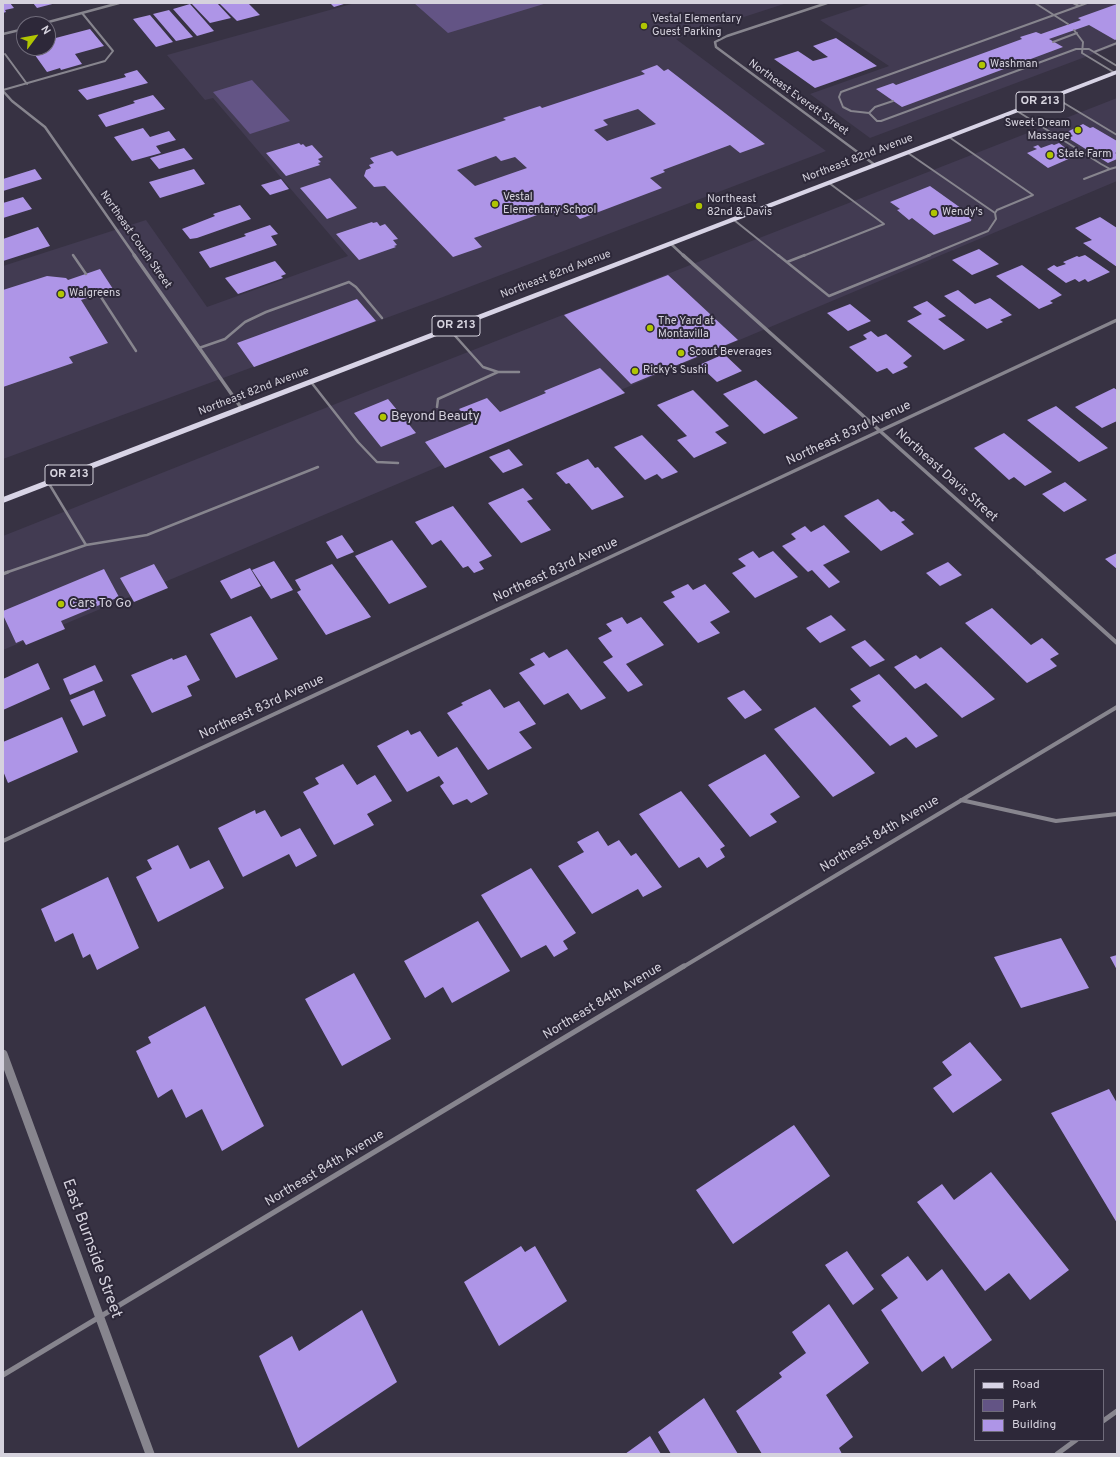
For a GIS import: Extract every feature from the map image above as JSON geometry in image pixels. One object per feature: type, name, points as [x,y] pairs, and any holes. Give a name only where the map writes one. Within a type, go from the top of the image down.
[{"type":"main road","name":"Northeast 82nd Avenue","points":[[3,500],[1116,73]]},
{"type":"street","points":[[56,20],[119,3]]},
{"type":"street","name":"Northeast Everett Street","points":[[827,3],[727,36],[715,42],[716,47],[875,165]]},
{"type":"street","points":[[3,34],[16,30]]},
{"type":"street","name":"Northeast Couch Street","points":[[3,90],[14,102],[35,117],[45,127],[242,409]]},
{"type":"street","name":"Northeast Davis Street","points":[[671,244],[1117,643]]},
{"type":"street","name":"Northeast 83rd Avenue","points":[[3,841],[1117,320]]},
{"type":"street","name":"Northeast 84th Avenue","points":[[3,1375],[1117,707]]},
{"type":"street","points":[[961,800],[1056,821],[1117,814]]},
{"type":"street","name":"East Burnside Street","points":[[3,1054],[150,1454]]},
{"type":"street","points":[[1104,1420],[1117,1411]]},
{"type":"street","points":[[1057,1454],[1075,1441]]},
{"type":"lane","points":[[1035,3],[1068,24]]},
{"type":"lane","points":[[1073,3],[1079,6]]},
{"type":"lane","points":[[1087,3],[841,92],[839,97],[843,107],[851,111],[869,113],[870,116],[877,121],[881,121],[1076,49],[1089,49],[1117,66]]},
{"type":"lane","points":[[3,90],[105,62],[113,51],[82,13]]},
{"type":"lane","points":[[1074,30],[1083,42],[1082,53],[1116,73]]},
{"type":"lane","points":[[1053,42],[1077,33]]},
{"type":"lane","points":[[1094,52],[1117,43]]},
{"type":"lane","points":[[5,54],[27,84]]},
{"type":"lane","points":[[1054,97],[1117,135]]},
{"type":"lane","points":[[869,113],[875,107],[893,101]]},
{"type":"lane","points":[[1016,111],[1110,168]]},
{"type":"lane","points":[[949,137],[1032,195],[997,210],[995,213]]},
{"type":"lane","points":[[734,220],[830,296],[988,231],[996,219],[995,213],[908,152]]},
{"type":"lane","points":[[1084,179],[1110,168],[1117,167]]},
{"type":"lane","points":[[787,262],[884,224],[829,183]]},
{"type":"lane","points":[[73,255],[86,274]]},
{"type":"lane","points":[[199,348],[224,339],[245,322],[266,312],[349,282],[356,287],[382,318]]},
{"type":"lane","points":[[99,294],[136,351]]},
{"type":"lane","points":[[449,329],[483,367],[498,372],[519,372]]},
{"type":"lane","points":[[437,407],[438,399],[498,372]]},
{"type":"lane","points":[[311,382],[358,442],[377,462],[398,464]]},
{"type":"lane","points":[[3,574],[86,545],[148,535],[318,467]]},
{"type":"lane","points":[[48,482],[86,545]]},
{"type":"shaded area","name":"Vestal Elementary School","points":[[355,3],[787,3],[676,39],[826,151],[435,300],[3,459],[3,266],[146,220],[207,307],[348,256],[213,98],[205,100],[167,55]]},
{"type":"shaded area","points":[[872,3],[1117,3],[1117,45],[870,138],[810,94],[889,66],[820,20]]},
{"type":"shaded area","points":[[1117,98],[1117,181],[3,650],[3,536],[348,399]]},
{"type":"green space","points":[[414,3],[547,3],[448,33]]},
{"type":"green space","points":[[252,80],[290,121],[250,134],[213,92]]},
{"type":"building","points":[[3,3],[10,3],[14,8],[5,10],[6,12],[3,13]]},
{"type":"building","points":[[33,3],[56,3],[37,8]]},
{"type":"building","points":[[191,3],[217,3],[231,18],[210,23]]},
{"type":"building","points":[[219,3],[248,3],[260,15],[237,21]]},
{"type":"building","points":[[330,3],[347,3],[334,7]]},
{"type":"building","points":[[190,4],[214,31],[197,36],[173,9]]},
{"type":"building","name":"Washman","points":[[1117,4],[1117,39],[1115,40],[1089,25],[1049,39],[1063,47],[902,107],[876,89],[893,83],[896,85],[1022,39],[1020,37],[1036,32],[1041,34],[1081,20],[1078,18]]},
{"type":"building","points":[[169,10],[193,37],[176,41],[153,14]]},
{"type":"building","points":[[150,15],[173,42],[156,47],[133,19]]},
{"type":"building","points":[[90,29],[104,46],[75,54],[82,64],[47,72],[36,56],[56,56],[56,38]]},
{"type":"building","points":[[836,38],[877,66],[815,88],[774,59],[798,51],[813,61],[828,57],[813,46]]},
{"type":"building","points":[[657,65],[664,71],[668,69],[765,144],[740,153],[730,145],[663,170],[665,172],[650,178],[662,188],[580,219],[568,208],[552,214],[548,211],[474,238],[482,247],[453,257],[385,186],[374,187],[364,176],[366,170],[371,168],[369,165],[374,163],[370,158],[392,151],[397,156],[506,120],[503,118],[540,106],[542,108],[645,74],[641,71]],"holes":[[[638,109],[656,124],[607,141],[594,130],[608,125],[603,120]],[[496,156],[501,161],[515,157],[527,168],[475,186],[457,170]]]},
{"type":"building","points":[[137,70],[148,83],[87,100],[78,90],[126,77],[124,74]]},
{"type":"building","points":[[153,95],[165,109],[106,127],[98,115],[135,103],[133,101]]},
{"type":"building","points":[[1083,124],[1090,128],[1093,127],[1117,141],[1117,152],[1115,153],[1117,154],[1117,159],[1108,163],[1068,138],[1073,136],[1067,132]]},
{"type":"building","points":[[143,128],[150,137],[169,131],[176,140],[156,146],[161,153],[132,161],[114,137]]},
{"type":"building","points":[[299,143],[306,147],[312,145],[323,157],[318,159],[321,162],[318,163],[320,165],[286,176],[266,153]]},
{"type":"building","name":"State Farm","points":[[1059,143],[1068,150],[1065,152],[1073,157],[1048,168],[1027,153],[1037,149],[1033,147],[1038,145],[1041,148]]},
{"type":"building","points":[[184,148],[193,159],[159,169],[150,158]]},
{"type":"building","points":[[35,169],[42,179],[3,191],[3,179]]},
{"type":"building","points":[[194,169],[205,184],[160,198],[149,182]]},
{"type":"building","points":[[330,178],[357,208],[327,219],[300,188]]},
{"type":"building","points":[[281,179],[289,189],[270,195],[261,185]]},
{"type":"building","name":"Wendy's","points":[[930,186],[972,216],[971,221],[934,235],[912,218],[909,220],[897,210],[900,209],[890,202]]},
{"type":"building","points":[[23,197],[32,209],[3,218],[3,203]]},
{"type":"building","points":[[240,205],[251,219],[197,238],[190,239],[182,229],[215,216],[213,214]]},
{"type":"building","points":[[1100,217],[1117,228],[1117,267],[1083,243],[1092,240],[1075,228]]},
{"type":"building","points":[[372,222],[377,222],[380,226],[385,224],[398,239],[393,240],[397,245],[394,246],[396,247],[359,260],[336,234]]},
{"type":"building","points":[[270,225],[278,234],[271,236],[277,245],[210,268],[199,252],[246,236],[244,234]]},
{"type":"building","points":[[38,227],[50,246],[3,261],[3,239]]},
{"type":"building","points":[[979,249],[999,264],[972,275],[952,260]]},
{"type":"building","points":[[1085,255],[1110,272],[1088,282],[1085,279],[1079,282],[1075,279],[1066,283],[1047,269],[1054,265],[1057,267],[1066,264],[1063,262],[1077,256],[1079,257]]},
{"type":"building","points":[[275,261],[286,274],[281,276],[283,278],[238,294],[225,278]]},
{"type":"building","points":[[1022,265],[1062,295],[1050,301],[1053,303],[1039,309],[996,276]]},
{"type":"building","name":"Walgreens","points":[[100,269],[113,289],[81,300],[108,343],[69,357],[73,363],[3,387],[3,290],[47,276],[66,278],[68,280]]},
{"type":"building","name":"The Yard at Montavilla","points":[[668,275],[738,340],[631,384],[564,315]]},
{"type":"building","points":[[958,290],[975,304],[990,298],[1012,315],[1000,320],[1003,322],[987,329],[944,296]]},
{"type":"building","points":[[357,299],[376,321],[254,367],[237,343]]},
{"type":"building","points":[[927,301],[946,316],[938,319],[965,340],[944,350],[907,321],[922,314],[913,307]]},
{"type":"building","points":[[850,304],[871,321],[848,331],[827,313]]},
{"type":"building","points":[[871,331],[878,337],[886,334],[912,356],[903,363],[908,367],[893,374],[887,368],[877,372],[849,347],[867,339],[863,335]]},
{"type":"building","points":[[724,354],[742,371],[717,382],[699,365]]},
{"type":"building","points":[[600,368],[625,393],[445,468],[425,442],[472,423],[459,409],[487,398],[500,412],[546,393],[544,391]]},
{"type":"building","points":[[756,380],[798,418],[764,434],[723,394]]},
{"type":"building","points":[[1114,388],[1117,390],[1117,421],[1102,428],[1075,407]]},
{"type":"building","points":[[693,390],[729,426],[715,432],[727,443],[694,458],[677,440],[687,436],[657,405]]},
{"type":"building","points":[[388,399],[416,433],[381,447],[354,413]]},
{"type":"building","points":[[1056,406],[1108,448],[1079,462],[1027,420]]},
{"type":"building","points":[[1004,433],[1052,472],[1025,486],[1014,477],[1009,480],[974,448]]},
{"type":"building","points":[[642,435],[678,472],[662,479],[657,474],[645,480],[614,447]]},
{"type":"building","points":[[509,449],[523,465],[503,473],[489,457]]},
{"type":"building","points":[[588,459],[595,468],[598,467],[624,497],[592,510],[569,483],[566,484],[556,473]]},
{"type":"building","points":[[1065,482],[1087,500],[1064,512],[1042,494]]},
{"type":"building","points":[[523,488],[533,499],[527,501],[551,530],[521,543],[488,503]]},
{"type":"building","points":[[878,499],[891,512],[894,511],[905,520],[901,522],[914,534],[881,551],[844,516]]},
{"type":"building","points":[[453,506],[492,556],[479,562],[484,569],[474,573],[468,566],[463,568],[441,540],[432,545],[415,522]]},
{"type":"building","points":[[824,525],[850,552],[823,565],[840,582],[829,588],[812,570],[808,572],[782,546],[796,539],[791,534],[805,526],[811,532]]},
{"type":"building","points":[[342,535],[354,552],[337,559],[326,542]]},
{"type":"building","points":[[392,540],[427,587],[389,604],[355,556]]},
{"type":"building","points":[[753,551],[759,558],[773,551],[798,577],[755,598],[732,573],[746,566],[738,559]]},
{"type":"building","points":[[1117,553],[1117,569],[1105,559]]},
{"type":"building","points":[[274,561],[293,590],[271,599],[252,570]]},
{"type":"building","points":[[948,562],[962,575],[940,586],[926,573]]},
{"type":"building","points":[[154,564],[168,588],[134,602],[120,578]]},
{"type":"building","points":[[332,564],[371,617],[326,635],[297,592],[301,590],[295,580]]},
{"type":"building","points":[[250,568],[261,586],[231,599],[220,581]]},
{"type":"building","name":"Cars To Go","points":[[104,569],[119,597],[61,621],[65,629],[26,645],[23,640],[16,643],[3,615],[3,611]]},
{"type":"building","points":[[688,584],[693,590],[705,584],[730,612],[710,622],[720,633],[698,643],[663,602],[675,597],[671,592]]},
{"type":"building","points":[[992,608],[1031,645],[1042,638],[1059,654],[1050,659],[1057,666],[1027,683],[965,623]]},
{"type":"building","points":[[831,615],[846,630],[820,643],[806,628]]},
{"type":"building","points":[[251,616],[278,659],[236,678],[210,634]]},
{"type":"building","points":[[622,617],[627,624],[641,617],[664,645],[626,664],[643,685],[628,692],[603,662],[613,657],[598,638],[612,631],[606,624]]},
{"type":"building","points":[[865,640],[885,660],[870,667],[851,647]]},
{"type":"building","points":[[941,647],[995,699],[962,718],[926,683],[915,689],[894,667],[916,655],[920,659]]},
{"type":"building","points":[[567,649],[606,698],[581,710],[568,693],[544,705],[519,673],[535,665],[530,659],[544,652],[549,658]]},
{"type":"building","points":[[186,655],[200,680],[187,686],[192,696],[152,713],[131,675],[172,658],[173,660]]},
{"type":"building","points":[[38,663],[50,689],[3,710],[3,679]]},
{"type":"building","points":[[95,665],[103,681],[70,695],[63,679]]},
{"type":"building","points":[[879,674],[938,736],[916,748],[906,737],[890,746],[852,706],[861,701],[850,689]]},
{"type":"building","points":[[490,689],[504,708],[519,701],[536,724],[519,732],[532,748],[488,770],[447,713],[463,705],[461,703]]},
{"type":"building","points":[[94,690],[106,716],[83,726],[70,700]]},
{"type":"building","points":[[744,690],[762,710],[745,719],[727,698]]},
{"type":"building","points":[[815,707],[875,773],[833,797],[774,729]]},
{"type":"building","points":[[62,717],[78,752],[8,783],[3,771],[3,742]]},
{"type":"building","points":[[408,730],[411,735],[420,731],[438,757],[457,747],[488,794],[471,803],[467,799],[453,805],[440,786],[444,783],[439,776],[407,792],[377,746]]},
{"type":"building","points":[[765,754],[800,797],[770,814],[777,822],[750,837],[708,785]]},
{"type":"building","points":[[343,764],[357,785],[375,775],[392,801],[367,814],[374,825],[334,845],[303,792],[319,784],[315,778]]},
{"type":"building","points":[[681,791],[725,846],[720,849],[725,857],[707,868],[699,857],[679,868],[639,814]]},
{"type":"building","points":[[255,810],[256,814],[265,810],[281,837],[300,828],[317,856],[296,867],[289,854],[243,877],[218,828]]},
{"type":"building","points":[[598,831],[608,846],[619,840],[631,856],[636,853],[662,887],[643,897],[638,889],[592,914],[558,866],[584,852],[577,842]]},
{"type":"building","points":[[178,845],[190,869],[209,860],[224,888],[158,922],[136,877],[152,869],[147,860]]},
{"type":"building","points":[[531,868],[576,933],[563,941],[568,949],[554,957],[546,945],[521,958],[481,895]]},
{"type":"building","points":[[108,877],[139,948],[97,970],[90,954],[83,958],[73,933],[55,942],[41,909]]},
{"type":"building","points":[[478,921],[510,971],[452,1003],[443,987],[425,998],[404,961]]},
{"type":"building","points":[[1061,938],[1089,988],[1021,1008],[994,957]]},
{"type":"building","points":[[1117,955],[1117,970],[1110,957]]},
{"type":"building","points":[[354,973],[391,1039],[342,1066],[305,999]]},
{"type":"building","points":[[205,1006],[264,1126],[222,1151],[202,1109],[186,1118],[172,1089],[158,1098],[136,1051],[151,1043],[148,1037]]},
{"type":"building","points":[[970,1042],[1002,1080],[953,1113],[933,1088],[952,1075],[942,1062]]},
{"type":"building","points":[[1109,1089],[1117,1103],[1117,1223],[1051,1113]]},
{"type":"building","points":[[794,1125],[830,1176],[733,1244],[696,1190]]},
{"type":"building","points":[[991,1172],[1069,1270],[1030,1300],[1009,1273],[985,1291],[917,1202],[942,1184],[954,1200]]},
{"type":"building","points":[[521,1246],[525,1252],[535,1246],[567,1301],[499,1346],[464,1282]]},
{"type":"building","points":[[847,1251],[874,1289],[853,1305],[825,1265]]},
{"type":"building","points":[[908,1256],[927,1281],[942,1269],[992,1340],[952,1369],[944,1356],[922,1372],[881,1310],[898,1298],[881,1275]]},
{"type":"building","points":[[829,1304],[869,1363],[826,1395],[853,1437],[839,1448],[842,1454],[762,1454],[736,1411],[782,1377],[779,1373],[806,1353],[792,1332]]},
{"type":"building","points":[[362,1310],[397,1382],[298,1448],[259,1356],[292,1336],[299,1351]]},
{"type":"building","points":[[704,1398],[738,1454],[671,1454],[658,1432]]},
{"type":"building","points":[[650,1436],[661,1454],[625,1454]]},
{"type":"place","name":"Vestal Elementary Guest Parking","points":[[644,26]]},
{"type":"place","name":"Washman","points":[[982,65]]},
{"type":"place","name":"Sweet Dream Massage","points":[[1078,130]]},
{"type":"place","name":"State Farm","points":[[1050,155]]},
{"type":"place","name":"Vestal Elementary School","points":[[495,204]]},
{"type":"place","name":"Northeast 82nd & Davis","points":[[699,206]]},
{"type":"place","name":"Wendy's","points":[[934,213]]},
{"type":"place","name":"Walgreens","points":[[61,294]]},
{"type":"place","name":"The Yard at Montavilla","points":[[650,328]]},
{"type":"place","name":"Scout Beverages","points":[[681,353]]},
{"type":"place","name":"Ricky’s Sushi","points":[[635,371]]},
{"type":"place","name":"Beyond Beauty","points":[[383,417]]},
{"type":"place","name":"Cars To Go","points":[[61,604]]}]
